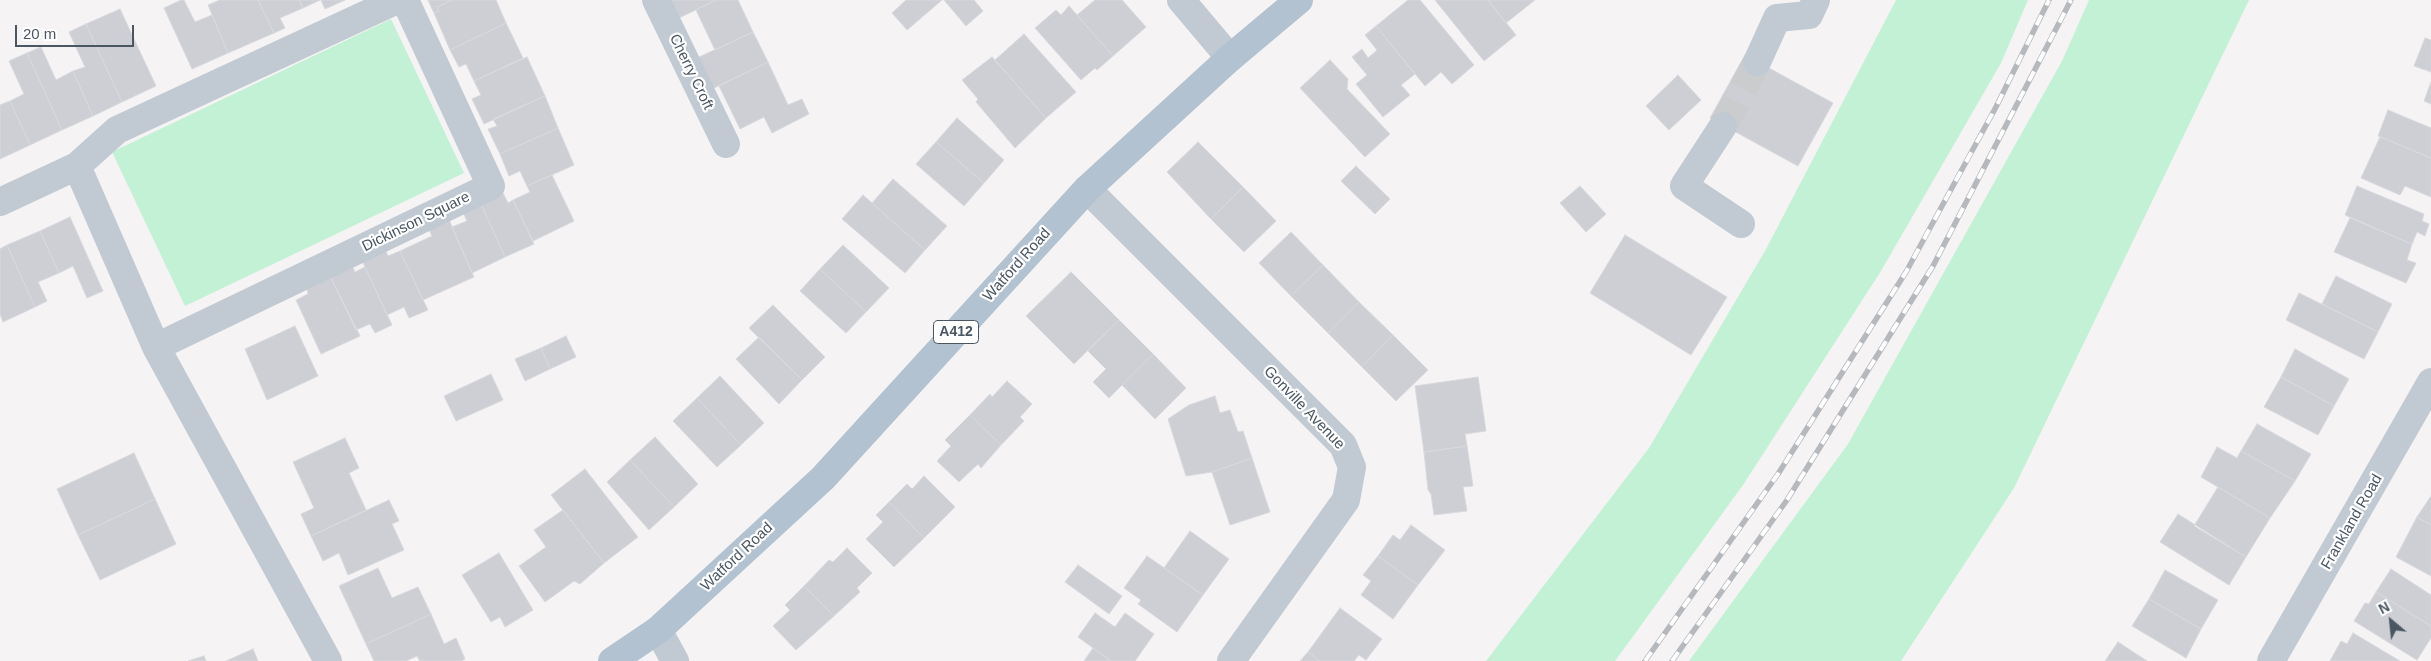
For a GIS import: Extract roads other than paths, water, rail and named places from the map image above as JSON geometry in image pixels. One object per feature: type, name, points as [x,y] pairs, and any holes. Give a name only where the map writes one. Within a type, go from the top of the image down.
[{"type":"main road","name":"Watford Road","points":[[612,661],[658,630],[823,478],[1087,188],[1230,58],[1299,0]]},
{"type":"street","points":[[0,202],[77,166],[117,130],[397,0]]},
{"type":"street","name":"Dickinson Square","points":[[156,347],[491,186],[405,0]]},
{"type":"street","name":"Cherry Croft","points":[[656,0],[726,144]]},
{"type":"street","points":[[1181,0],[1230,58]]},
{"type":"street","points":[[1757,62],[1777,18],[1808,15],[1816,0]]},
{"type":"street","points":[[1723,126],[1684,186],[1741,224]]},
{"type":"street","points":[[77,166],[156,347],[328,661]]},
{"type":"street","name":"Gonville Avenue","points":[[1087,188],[1343,446],[1352,467],[1346,500],[1231,661]]},
{"type":"street","name":"Frankland Road","points":[[2271,661],[2431,382]]},
{"type":"street","points":[[658,630],[675,661]]},
{"type":"tunnel","points":[[1723,126],[1757,62]]},
{"type":"railway","points":[[1645,661],[1778,474],[1906,272],[1996,107],[2049,0]]},
{"type":"railway","points":[[1672,661],[1787,500],[1933,266],[2071,0]]}]
